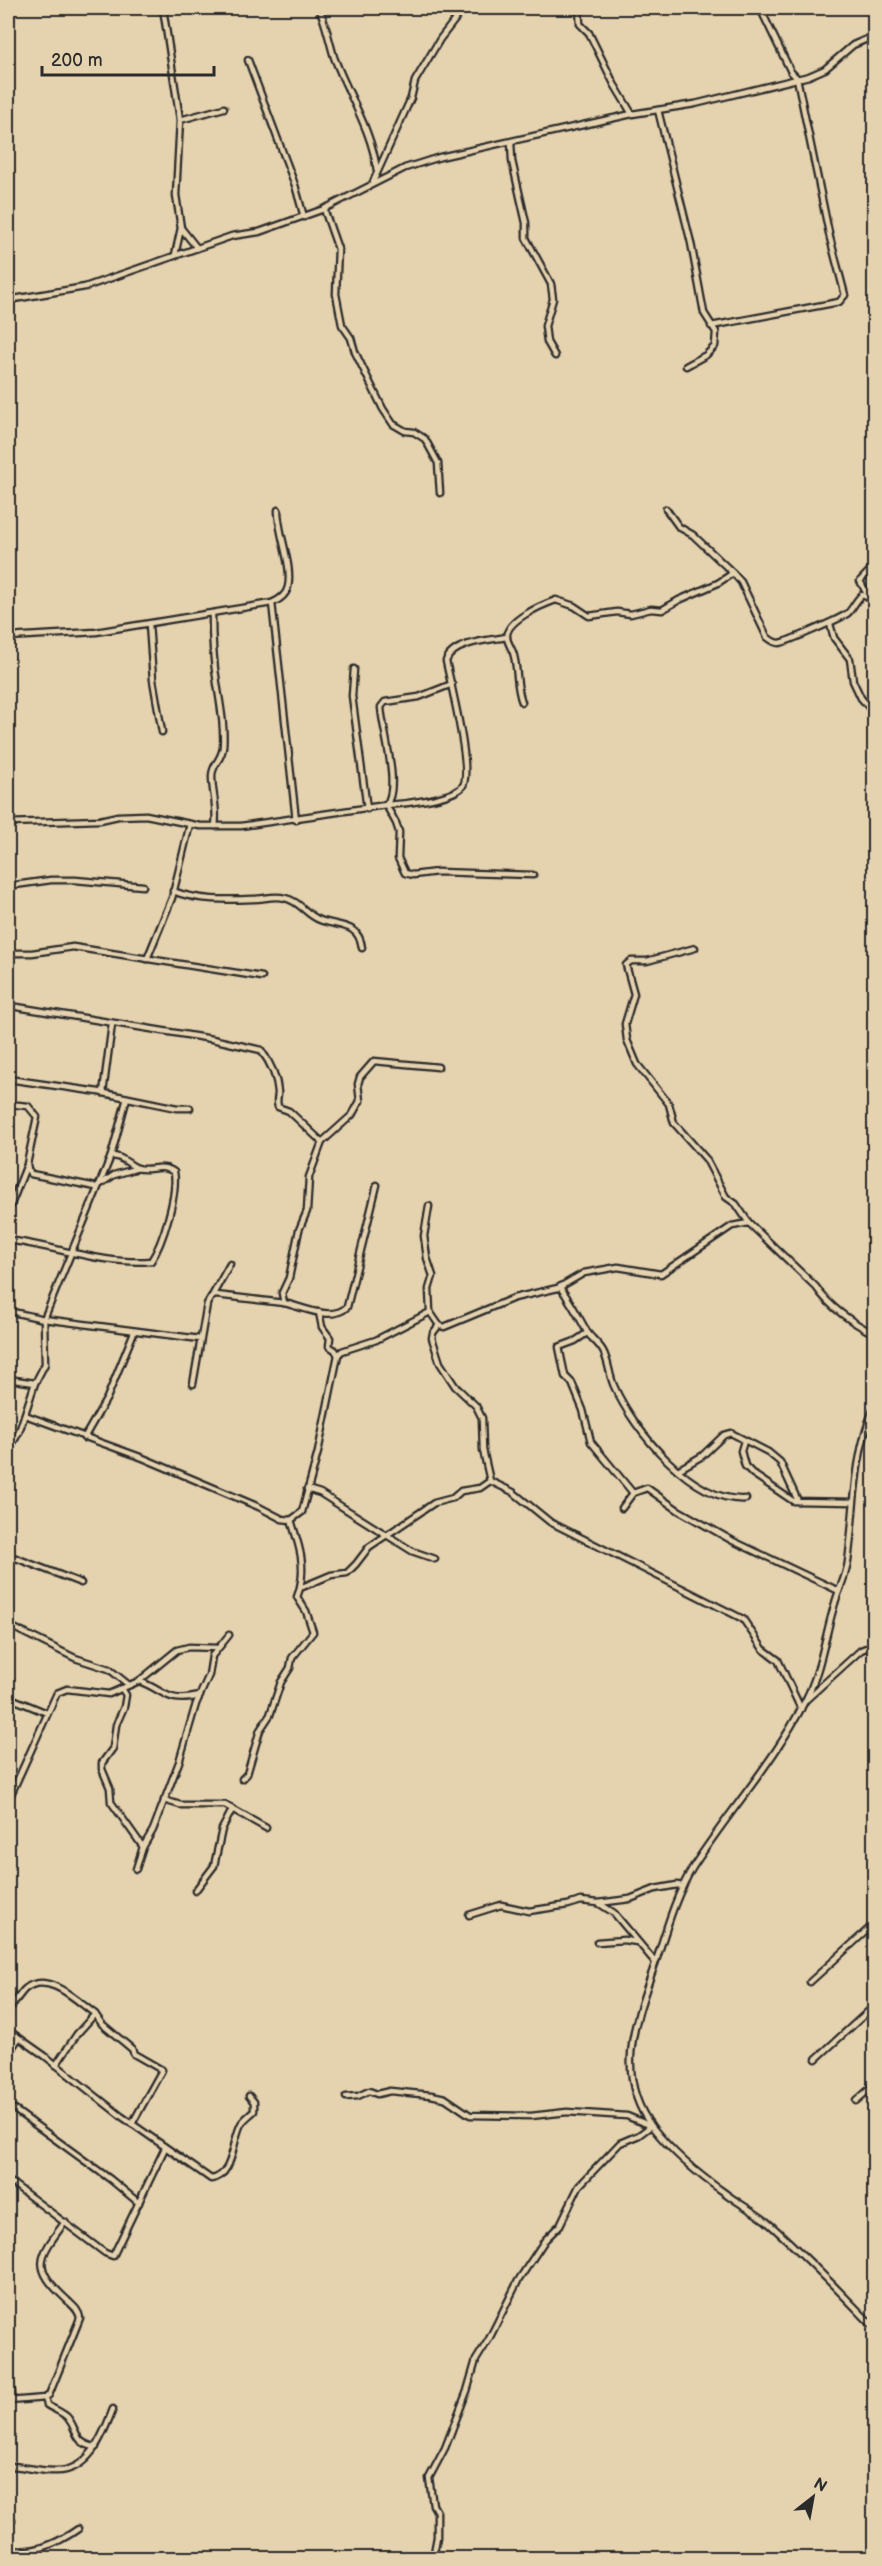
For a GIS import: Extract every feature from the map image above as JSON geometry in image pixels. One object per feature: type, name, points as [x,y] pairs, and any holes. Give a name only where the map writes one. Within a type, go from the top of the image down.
[{"type":"street","points":[[163,8],[180,120],[176,195],[181,228],[175,255]]},
{"type":"street","points":[[319,8],[334,56],[373,147],[377,171]]},
{"type":"street","points":[[373,182],[411,98],[415,81],[440,39],[464,8]]},
{"type":"street","points":[[579,8],[580,24],[594,41],[614,84],[632,114]]},
{"type":"street","points":[[711,326],[839,302],[845,295],[830,238],[797,78],[791,72],[760,8]]},
{"type":"street","points":[[8,300],[85,287],[232,236],[259,232],[324,209],[373,182],[405,168],[440,157],[632,114],[695,104],[797,78],[825,69],[853,45],[874,36]]},
{"type":"street","points":[[248,60],[295,185],[304,217]]},
{"type":"street","points":[[180,120],[224,108]]},
{"type":"street","points":[[658,110],[692,243],[704,313],[716,332],[715,346],[706,355],[686,366]]},
{"type":"street","points":[[511,142],[512,161],[526,223],[526,238],[551,284],[553,299],[546,326],[547,342],[555,356]]},
{"type":"street","points":[[324,209],[338,249],[336,294],[342,325],[351,338],[355,352],[383,409],[393,424],[405,431],[414,432],[425,439],[429,445],[438,463],[440,493]]},
{"type":"street","points":[[181,228],[197,248]]},
{"type":"street","points":[[666,509],[679,527],[693,535],[741,582],[767,637],[773,642],[783,643],[820,626],[830,624],[848,613],[862,595],[874,600]]},
{"type":"street","points":[[8,638],[96,632],[272,603],[282,598],[288,588],[288,570],[278,525],[278,510]]},
{"type":"street","points":[[868,596],[860,581],[874,566]]},
{"type":"street","points":[[522,702],[518,693],[514,656],[507,637],[508,629],[515,620],[556,600],[574,606],[589,616],[617,612],[631,614],[651,609],[662,610],[718,584],[733,573]]},
{"type":"street","points":[[272,603],[296,820]]},
{"type":"street","points":[[212,614],[213,658],[222,718],[223,748],[221,758],[213,765],[212,772],[217,814],[215,826]]},
{"type":"street","points":[[149,624],[153,680],[162,732]]},
{"type":"street","points":[[830,624],[834,638],[850,659],[853,681],[861,698],[874,713]]},
{"type":"street","points":[[8,823],[100,820],[118,816],[146,815],[190,824],[241,826],[296,820],[450,794],[461,788],[467,780],[452,684],[446,661],[449,655],[459,648],[485,640],[507,637]]},
{"type":"street","points":[[354,669],[352,696],[367,809]]},
{"type":"street","points":[[386,805],[391,798],[391,769],[381,707],[385,702],[419,697],[452,684]]},
{"type":"street","points":[[386,805],[399,832],[398,858],[405,873],[413,875],[437,872],[532,875]]},
{"type":"street","points":[[147,959],[174,891],[190,824]]},
{"type":"street","points":[[8,886],[75,880],[143,886]]},
{"type":"street","points":[[174,891],[224,899],[273,896],[293,900],[320,920],[340,923],[356,933],[361,939],[362,948]]},
{"type":"street","points":[[8,953],[32,953],[73,947],[262,977]]},
{"type":"street","points":[[695,948],[647,961],[631,961],[626,965],[634,994],[625,1024],[627,1040],[637,1064],[669,1104],[674,1123],[706,1159],[726,1197],[736,1204],[749,1222],[816,1287],[824,1299],[874,1334]]},
{"type":"street","points":[[17,1007],[212,1039],[261,1050],[271,1065],[278,1091],[276,1101],[278,1107],[289,1112],[322,1142]]},
{"type":"street","points":[[103,1093],[112,1024]]},
{"type":"street","points":[[284,1303],[282,1293],[289,1278],[299,1230],[307,1211],[309,1177],[322,1142],[352,1116],[360,1101],[358,1084],[360,1077],[374,1061],[438,1067]]},
{"type":"street","points":[[8,1079],[190,1108]]},
{"type":"street","points":[[8,1452],[25,1415],[35,1383],[45,1364],[44,1319],[73,1253],[96,1186],[111,1156],[127,1098]]},
{"type":"street","points":[[8,1104],[28,1106],[34,1110],[37,1117],[27,1164],[8,1212]]},
{"type":"street","points":[[111,1156],[122,1158],[138,1168]]},
{"type":"street","points":[[8,1240],[73,1253],[137,1262],[151,1261],[157,1252],[174,1192],[174,1172],[167,1168],[138,1168],[114,1174],[96,1186],[31,1174],[27,1170],[27,1164]]},
{"type":"street","points":[[211,1297],[216,1295],[284,1303],[319,1312],[339,1312],[347,1307],[377,1185]]},
{"type":"street","points":[[429,1206],[424,1236],[427,1258],[433,1276],[429,1289],[430,1312],[444,1327],[514,1298],[560,1287],[584,1274],[618,1267],[639,1269],[648,1273],[667,1272],[707,1241],[732,1226],[749,1222]]},
{"type":"street","points":[[193,1384],[207,1304],[230,1264]]},
{"type":"street","points":[[560,1287],[582,1320],[586,1333],[595,1339],[603,1352],[614,1385],[635,1424],[644,1432],[650,1443],[678,1470],[710,1492],[720,1494],[730,1500],[746,1499]]},
{"type":"street","points":[[8,1311],[44,1319],[200,1340]]},
{"type":"street","points":[[319,1312],[322,1327],[330,1338],[329,1346],[338,1352],[338,1355]]},
{"type":"street","points":[[25,1415],[143,1458],[282,1519],[291,1520],[302,1512],[318,1452],[338,1355],[342,1350],[376,1340],[430,1312]]},
{"type":"street","points":[[440,1325],[432,1333],[436,1354],[455,1386],[476,1406],[482,1418],[483,1450],[490,1481]]},
{"type":"street","points":[[84,1438],[107,1398],[134,1332]]},
{"type":"street","points":[[586,1333],[576,1341],[559,1347],[565,1376],[572,1383],[584,1410],[591,1442],[633,1493]]},
{"type":"street","points":[[8,1379],[35,1383]]},
{"type":"street","points":[[874,1408],[865,1430],[860,1452],[847,1565],[824,1650],[807,1699],[761,1773],[692,1868],[683,1886],[637,2013],[631,2059],[632,2078],[651,2126],[703,2177],[764,2219],[874,2327]]},
{"type":"street","points":[[678,1470],[702,1456],[724,1435],[731,1433],[768,1452],[780,1462],[798,1501]]},
{"type":"street","points":[[744,1441],[741,1451],[745,1466],[793,1501],[853,1502]]},
{"type":"street","points":[[300,1588],[331,1575],[347,1573],[357,1564],[369,1547],[434,1503],[453,1498],[461,1491],[480,1488],[490,1481]]},
{"type":"street","points":[[490,1481],[513,1492],[550,1522],[742,1619],[763,1649],[778,1660],[801,1709]]},
{"type":"street","points":[[622,1508],[633,1493],[647,1488],[678,1510],[733,1541],[839,1591]]},
{"type":"street","points":[[308,1489],[320,1493],[412,1551],[435,1559]]},
{"type":"street","points":[[242,1779],[247,1774],[260,1730],[270,1715],[280,1682],[290,1668],[292,1658],[313,1632],[306,1611],[297,1597],[304,1573],[301,1552],[291,1520]]},
{"type":"street","points":[[8,1555],[81,1583]]},
{"type":"street","points":[[8,1625],[75,1659],[109,1669],[129,1685]]},
{"type":"street","points":[[136,1869],[143,1847],[153,1830],[180,1762],[200,1696],[209,1675],[212,1656],[229,1635]]},
{"type":"street","points":[[807,1699],[861,1650],[874,1645]]},
{"type":"street","points":[[8,1801],[57,1694],[66,1689],[109,1694],[139,1681],[177,1650],[189,1647],[217,1648]]},
{"type":"street","points":[[139,1681],[177,1700],[200,1696]]},
{"type":"street","points":[[122,1689],[126,1695],[124,1707],[116,1725],[113,1748],[102,1763],[102,1769],[110,1788],[111,1802],[143,1847]]},
{"type":"street","points":[[8,1698],[47,1713]]},
{"type":"street","points":[[164,1800],[180,1805],[225,1805],[266,1828]]},
{"type":"street","points":[[195,1891],[214,1866],[222,1829],[232,1810]]},
{"type":"street","points":[[469,1915],[501,1905],[530,1911],[581,1901],[598,1903],[630,1899],[664,1887],[683,1886]]},
{"type":"street","points":[[598,1903],[614,1913],[655,1962]]},
{"type":"street","points":[[810,1982],[874,1924]]},
{"type":"street","points":[[597,1942],[624,1940],[637,1942]]},
{"type":"street","points":[[8,2012],[26,1989],[39,1983],[55,1985],[95,2014],[102,2024],[132,2049],[134,2054],[162,2070],[132,2124]]},
{"type":"street","points":[[816,2059],[874,2006]]},
{"type":"street","points":[[56,2065],[76,2034],[95,2014]]},
{"type":"street","points":[[8,2030],[18,2040],[56,2065],[132,2124],[211,2179],[219,2177],[226,2170],[240,2126],[254,2111],[254,2102],[249,2096]]},
{"type":"street","points":[[8,2054],[18,2040]]},
{"type":"street","points":[[856,2100],[874,2085]]},
{"type":"street","points":[[346,2097],[358,2096],[369,2091],[377,2094],[390,2091],[445,2098],[470,2115],[524,2116],[567,2112],[627,2116],[651,2126]]},
{"type":"street","points":[[8,2105],[110,2179],[139,2203]]},
{"type":"street","points":[[433,2559],[437,2537],[437,2512],[433,2505],[429,2478],[445,2448],[467,2391],[476,2360],[518,2282],[545,2240],[560,2225],[579,2186],[620,2144],[651,2126]]},
{"type":"street","points":[[8,2180],[105,2253],[113,2256],[165,2148]]},
{"type":"street","points":[[8,2401],[45,2398],[49,2395],[80,2318],[78,2310],[51,2287],[42,2263],[43,2253],[64,2222]]},
{"type":"street","points":[[8,2364],[12,2393],[8,2401]]},
{"type":"street","points":[[45,2398],[47,2405],[67,2416],[78,2439],[96,2447]]},
{"type":"street","points":[[8,2466],[60,2472],[79,2465],[96,2447],[113,2409]]},
{"type":"street","points":[[8,2549],[20,2552],[59,2543],[78,2529]]}]
